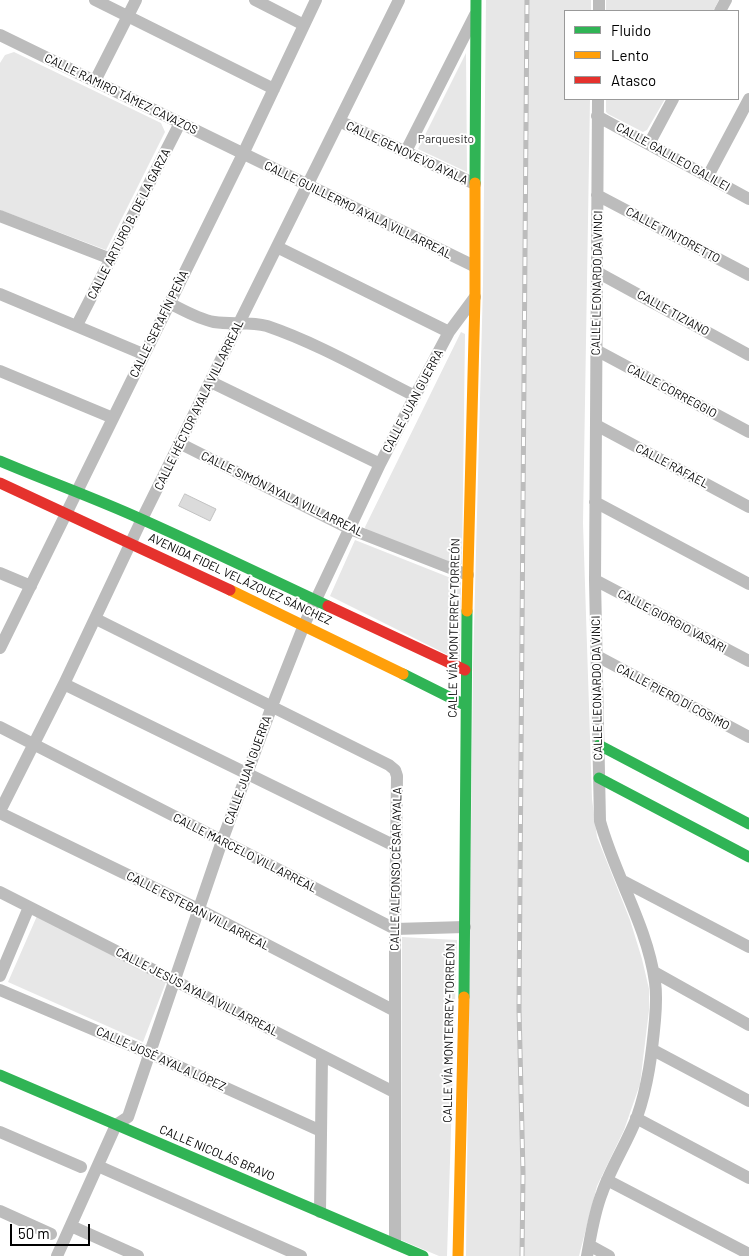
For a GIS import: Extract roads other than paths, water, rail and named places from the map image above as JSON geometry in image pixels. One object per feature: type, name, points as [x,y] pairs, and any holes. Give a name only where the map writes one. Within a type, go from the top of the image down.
[{"type":"street","points":[[95,0],[274,89]]},
{"type":"street","points":[[95,81],[136,0]]},
{"type":"street","points":[[255,0],[304,25]]},
{"type":"street","name":"CALLE SERAFÍN PEÑA","points":[[0,648],[243,154],[316,0]]},
{"type":"street","name":"CALLE HÉCTOR AYALA VILLARREAL","points":[[0,812],[96,619],[130,543],[399,0]]},
{"type":"street","points":[[406,151],[476,6]]},
{"type":"street","name":"CALLE VÍA MONTERREY-TORREÓN","points":[[458,1256],[465,927],[465,670],[474,298],[476,6]]},
{"type":"street","name":"CALLE RAMIRO TÁMEZ CAVAZOS","points":[[2,40],[95,81],[243,154]]},
{"type":"street","points":[[708,176],[749,99]]},
{"type":"street","name":"CALLE LEONARDO DA VINCI","points":[[588,1250],[596,1212],[607,1180],[636,1118],[646,1087],[653,1050],[656,999],[654,972],[643,934],[603,834],[600,821],[594,502],[598,100]]},
{"type":"street","points":[[649,144],[672,100]]},
{"type":"street","name":"CALLE GALILEO GALILEI","points":[[598,116],[749,198]]},
{"type":"street","name":"CALLE GENOVEVO AYALA","points":[[339,122],[475,184]]},
{"type":"street","name":"CALLE ARTURO B. DE LA GARZA","points":[[77,326],[180,123]]},
{"type":"street","name":"CALLE GUILLERMO AYALA VILLARREAL","points":[[243,154],[474,266]]},
{"type":"street","name":"CALLE TINTORETTO","points":[[597,195],[749,275]]},
{"type":"street","points":[[0,216],[111,259]]},
{"type":"street","points":[[277,246],[449,332]]},
{"type":"street","name":"CALLE TIZIANO","points":[[597,272],[749,355]]},
{"type":"street","points":[[0,294],[143,354]]},
{"type":"street","name":"CALLE JUAN GUERRA","points":[[57,1256],[116,1125],[128,1118],[222,841],[304,625],[380,464],[415,396],[449,332],[474,298]]},
{"type":"street","points":[[169,303],[213,322],[240,322],[267,327],[298,339],[415,396]]},
{"type":"street","name":"CALLE CORREGGIO","points":[[596,350],[749,432]]},
{"type":"street","points":[[0,371],[113,418]]},
{"type":"street","points":[[211,382],[380,464]]},
{"type":"street","name":"CALLE RAFAEL","points":[[596,425],[749,506]]},
{"type":"street","name":"CALLE SIMÓN AYALA VILLARREAL","points":[[180,444],[350,530],[468,575]]},
{"type":"street","name":"AVENIDA FIDEL VELÁZQUEZ SÁNCHEZ","points":[[0,462],[77,491],[142,519],[465,670]]},
{"type":"street","name":"AVENIDA FIDEL VELÁZQUEZ SÁNCHEZ","points":[[0,483],[304,625],[465,705]]},
{"type":"street","points":[[594,502],[749,584]]},
{"type":"street","points":[[0,573],[31,586]]},
{"type":"street","name":"CALLE GIORGIO VASARI","points":[[595,580],[749,661]]},
{"type":"street","name":"CALLE ALFONSO CÉSAR AYALA","points":[[96,619],[389,765],[395,770],[397,776],[395,846],[395,1244]]},
{"type":"street","name":"CALLE PIERO DÍ COSIMO","points":[[597,656],[749,737]]},
{"type":"street","points":[[64,684],[395,846]]},
{"type":"street","name":"CALLE MARCELO VILLARREAL","points":[[0,727],[395,929],[465,927]]},
{"type":"street","points":[[599,745],[749,824]]},
{"type":"street","points":[[599,778],[749,857]]},
{"type":"street","name":"CALLE ESTEBAN VILLARREAL","points":[[0,812],[200,910],[395,1011]]},
{"type":"street","points":[[623,882],[749,947]]},
{"type":"street","name":"CALLE JESÚS AYALA VILLARREAL","points":[[0,892],[394,1092]]},
{"type":"street","points":[[0,976],[29,907]]},
{"type":"street","points":[[654,972],[749,1025]]},
{"type":"street","name":"CALLE JOSÉ AYALA LÓPEZ","points":[[0,990],[151,1054],[321,1131]]},
{"type":"street","points":[[653,1050],[749,1101]]},
{"type":"street","points":[[320,1212],[322,1057]]},
{"type":"street","name":"CALLE NICOLÁS BRAVO","points":[[0,1075],[423,1256]]},
{"type":"street","points":[[636,1118],[749,1178]]},
{"type":"street","points":[[0,1132],[81,1167]]},
{"type":"street","points":[[98,1166],[282,1252],[300,1256]]},
{"type":"street","points":[[607,1180],[749,1254]]},
{"type":"street","points":[[0,1211],[50,1234]]},
{"type":"street","points":[[71,1226],[138,1256]]},
{"type":"street","points":[[588,1250],[609,1256]]},
{"type":"railway","points":[[522,1256],[523,1173],[519,1009],[527,0]]},
{"type":"park label","name":"Parquesito","points":[[446,139]]}]
